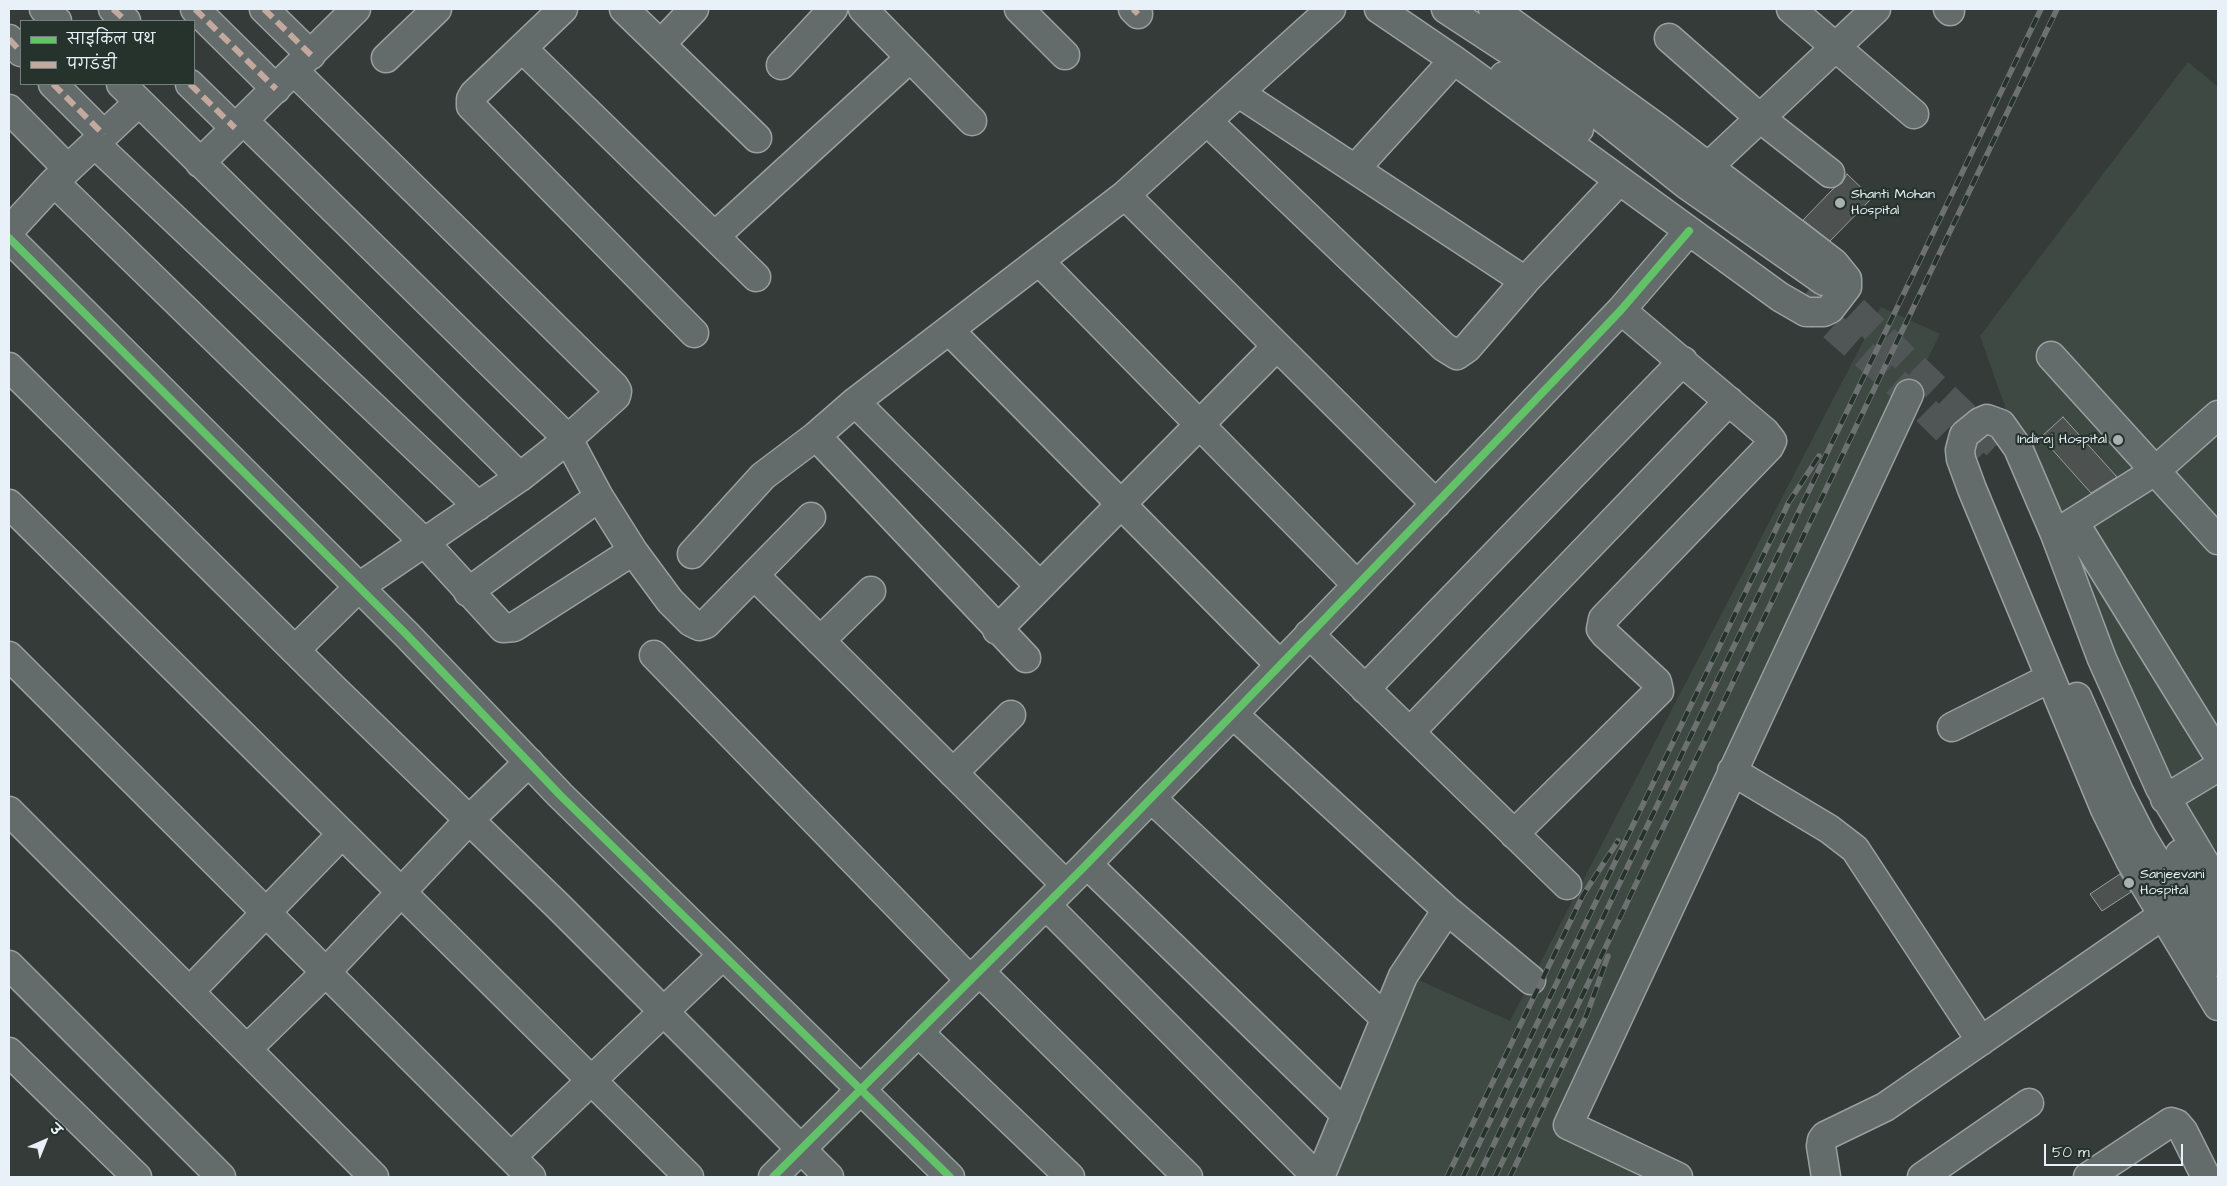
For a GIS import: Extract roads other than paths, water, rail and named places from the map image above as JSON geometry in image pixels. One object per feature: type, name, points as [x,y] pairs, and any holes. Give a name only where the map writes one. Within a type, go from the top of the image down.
[{"type":"street","points":[[44,9],[56,20]]},
{"type":"street","points":[[113,9],[125,20]]},
{"type":"street","points":[[195,9],[294,72],[614,386],[617,392],[616,396],[568,439],[520,477],[359,588],[295,650]]},
{"type":"street","points":[[264,9],[294,72]]},
{"type":"street","points":[[386,58],[437,9]]},
{"type":"street","points":[[563,9],[474,94],[471,99],[471,106],[694,333]]},
{"type":"street","points":[[624,9],[757,138]]},
{"type":"street","points":[[661,44],[694,9]]},
{"type":"street","points":[[781,65],[833,9]]},
{"type":"street","points":[[863,9],[972,121]]},
{"type":"street","points":[[1019,9],[1065,55]]},
{"type":"street","points":[[692,554],[763,476],[816,436],[855,402],[1125,195],[1331,9]]},
{"type":"street","points":[[1379,9],[1454,60],[1780,297],[1806,312],[1824,312],[1830,309],[1847,287],[1847,279],[1834,263],[1708,167],[1493,9]]},
{"type":"street","points":[[1398,9],[1541,99],[1691,217],[1702,222],[1796,295]]},
{"type":"street","points":[[1446,9],[1556,81],[1687,185],[1824,280]]},
{"type":"street","points":[[1791,9],[1914,114]]},
{"type":"street","points":[[1708,167],[1876,9]]},
{"type":"street","points":[[200,163],[294,72],[346,12]]},
{"type":"street","points":[[1669,38],[1760,118],[1830,173]]},
{"type":"street","points":[[9,39],[20,51]]},
{"type":"street","points":[[522,48],[756,277]]},
{"type":"street","points":[[715,236],[910,58]]},
{"type":"street","points":[[1355,169],[1454,60]]},
{"type":"street","points":[[54,85],[99,140],[478,506]]},
{"type":"street","points":[[191,85],[239,124],[568,439],[599,497],[634,551],[670,601],[691,622],[699,626],[706,624],[811,517]]},
{"type":"street","points":[[9,232],[61,176],[99,140],[130,93],[520,477]]},
{"type":"street","points":[[1239,93],[1524,281]]},
{"type":"street","points":[[9,108],[61,176],[425,543],[498,624],[508,629],[634,551]]},
{"type":"street","points":[[1207,122],[1450,352],[1457,355],[1462,352],[1524,281],[1619,180]]},
{"type":"street","points":[[1125,195],[1436,504]]},
{"type":"street","points":[[773,1177],[1087,864],[1233,714],[1621,310],[1689,232]]},
{"type":"street","points":[[9,238],[359,588],[529,762],[950,1177]]},
{"type":"street","points":[[1039,261],[1357,585]]},
{"type":"street","points":[[1514,834],[1659,691],[1657,682],[1605,634],[1601,624],[1772,441],[1770,437],[1683,361],[1621,310]]},
{"type":"street","points":[[949,330],[1280,665]]},
{"type":"street","points":[[997,630],[1198,423],[1276,346]]},
{"type":"street","points":[[2051,356],[2218,540]]},
{"type":"street","points":[[1365,689],[1683,361]]},
{"type":"street","points":[[9,367],[829,1177]]},
{"type":"street","points":[[1678,1177],[1568,1124],[1909,394]]},
{"type":"street","points":[[1410,732],[1729,401]]},
{"type":"street","points":[[855,402],[1040,586]]},
{"type":"street","points":[[2064,528],[2155,471],[2218,415]]},
{"type":"street","points":[[2218,755],[2064,528],[2007,430],[1994,420],[1987,419],[1980,422],[1964,435],[1961,459],[2050,678],[2105,809],[2131,862],[2218,1006]]},
{"type":"street","points":[[816,436],[997,630],[1026,658]]},
{"type":"street","points":[[2218,922],[2200,894],[2110,714],[2060,585],[1991,457],[2066,672],[2119,792],[2142,838],[2218,962]]},
{"type":"street","points":[[468,592],[599,497]]},
{"type":"street","points":[[9,504],[689,1177]]},
{"type":"street","points":[[2064,528],[2102,658],[2165,799],[2218,885]]},
{"type":"street","points":[[754,576],[1066,885]]},
{"type":"street","points":[[820,641],[871,591]]},
{"type":"street","points":[[1309,634],[1567,885]]},
{"type":"street","points":[[654,655],[975,976],[1188,1177]]},
{"type":"street","points":[[9,656],[326,972],[514,1168],[592,1081],[723,955]]},
{"type":"street","points":[[1952,727],[2050,678]]},
{"type":"street","points":[[1233,714],[1447,910],[1531,980]]},
{"type":"street","points":[[953,773],[1011,715]]},
{"type":"street","points":[[248,1048],[326,972],[469,820],[529,762]]},
{"type":"street","points":[[2165,799],[2218,767]]},
{"type":"street","points":[[1732,771],[1829,829],[1855,849],[1980,1041]]},
{"type":"street","points":[[1151,798],[1385,1018]]},
{"type":"street","points":[[9,811],[248,1048],[374,1177]]},
{"type":"street","points":[[190,991],[342,834]]},
{"type":"street","points":[[1087,864],[1346,1115]]},
{"type":"street","points":[[1046,905],[1318,1177],[1408,966],[1447,910]]},
{"type":"street","points":[[1826,1177],[1821,1146],[1825,1136],[1885,1107],[2163,915]]},
{"type":"street","points":[[9,965],[221,1177]]},
{"type":"street","points":[[918,1032],[1070,1177]]},
{"type":"street","points":[[9,1052],[137,1177]]},
{"type":"street","points":[[1922,1177],[2029,1102]]},
{"type":"street","points":[[2088,1177],[2171,1122],[2177,1124],[2182,1131],[2206,1177]]},
{"type":"tunnel","points":[[1824,281],[2000,449]]},
{"type":"tunnel","points":[[1801,299],[1909,394],[1982,466]]},
{"type":"railway","points":[[1478,1177],[2041,9]]},
{"type":"railway","points":[[1495,1177],[2057,9]]},
{"type":"railway","points":[[1463,1177],[1789,502],[1819,456]]},
{"type":"railway","points":[[1447,1177],[1583,895],[1618,841]]},
{"type":"railway","points":[[1510,1177],[1587,1014],[1608,956]]},
{"type":"place","name":"Shanti Mohan Hospital","points":[[1840,203]]},
{"type":"place","name":"Indiraj Hospital","points":[[2118,440]]},
{"type":"place","name":"Sanjeevani Hospital","points":[[2129,883]]}]
